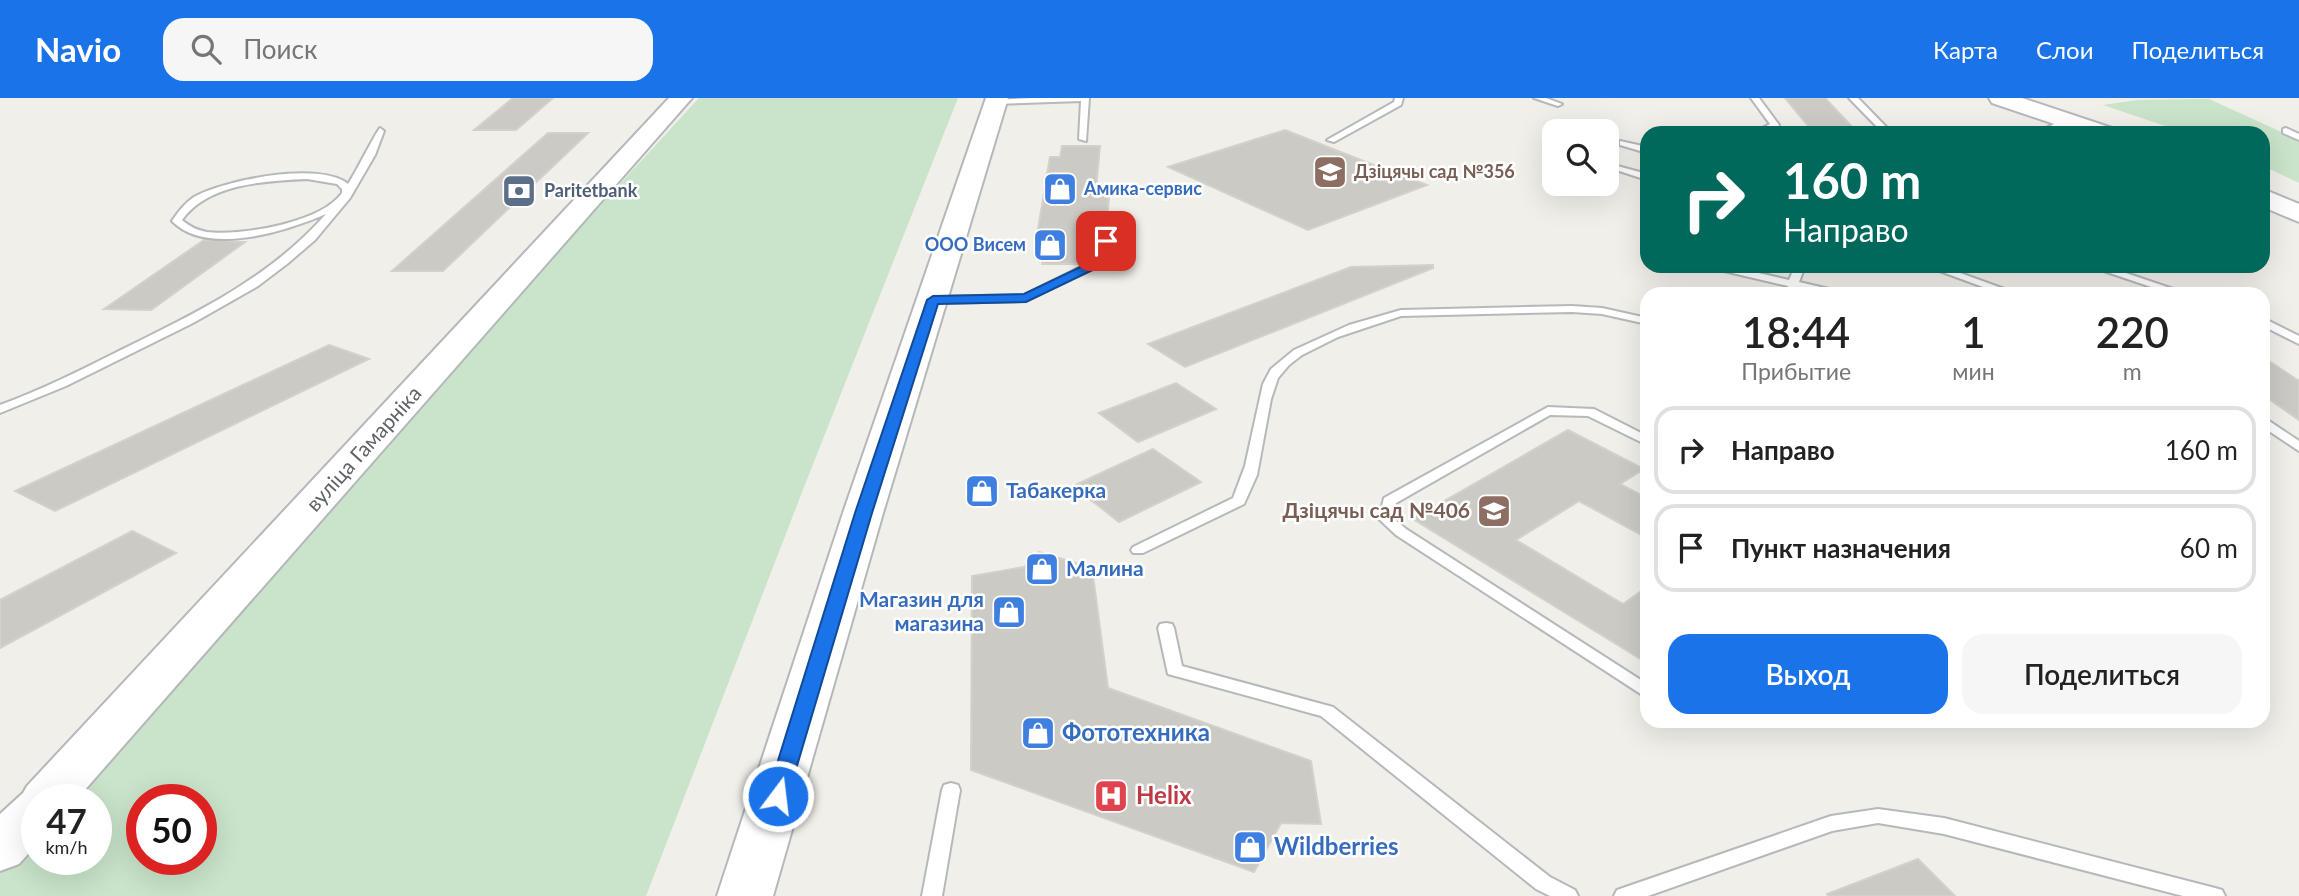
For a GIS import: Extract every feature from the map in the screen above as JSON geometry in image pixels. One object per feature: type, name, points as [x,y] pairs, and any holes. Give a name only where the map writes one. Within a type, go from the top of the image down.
[{"type":"main road","name":"вуліца Гамарніка","points":[[59,784],[681,98]]},
{"type":"main road","points":[[2000,98],[2085,126]]},
{"type":"main road","points":[[745,896],[863,513],[996,100]]},
{"type":"main road","points":[[2270,200],[2299,214]]},
{"type":"main road","points":[[0,849],[21,826]]},
{"type":"lane","points":[[996,100],[1085,98],[1083,139]]},
{"type":"lane","points":[[1331,140],[1398,103],[1399,98]]},
{"type":"lane","points":[[1538,98],[1558,104]]},
{"type":"lane","points":[[1755,98],[1775,125],[1773,126]]},
{"type":"lane","points":[[1853,98],[1881,126]]},
{"type":"lane","points":[[2056,126],[2069,120]]},
{"type":"lane","points":[[0,409],[56,386],[228,301],[258,282],[319,230],[347,196],[378,141],[380,131]]},
{"type":"lane","points":[[2286,131],[2299,137]]},
{"type":"lane","points":[[1623,143],[1640,148]]},
{"type":"lane","points":[[1619,168],[1640,175]]},
{"type":"lane","points":[[296,176],[327,177],[347,188],[347,196],[335,206],[307,219],[242,234],[196,233],[183,228],[177,221],[181,212],[192,203],[210,194],[258,180],[296,176]]},
{"type":"lane","points":[[933,300],[1026,298],[1095,264],[1105,256],[1108,226]]},
{"type":"lane","points":[[1739,273],[1786,287]]},
{"type":"lane","points":[[1952,273],[1993,287]]},
{"type":"lane","points":[[2116,273],[2161,287]]},
{"type":"lane","points":[[1138,550],[1239,501],[1248,486],[1266,394],[1275,372],[1299,351],[1381,316],[1401,313],[1572,309],[1602,311],[1640,319]]},
{"type":"lane","points":[[2270,325],[2299,341]]},
{"type":"lane","points":[[1640,437],[1590,412],[1548,411],[1390,501],[1386,519],[1401,532],[1640,687]]},
{"type":"lane","points":[[2270,426],[2299,447]]},
{"type":"lane","points":[[1166,628],[1174,670],[1327,711],[1543,883],[1568,896]]},
{"type":"lane","points":[[932,896],[951,790]]},
{"type":"lane","points":[[1624,896],[1831,824],[1878,816],[1944,826],[2215,896]]},
{"type":"green space","points":[[699,98],[958,98],[646,896],[0,896],[0,872],[21,848],[21,875],[112,875],[112,784],[78,784],[375,450]]},
{"type":"green space","points":[[2209,99],[2268,126],[2165,126],[2103,105],[2138,100]]},
{"type":"green space","points":[[2270,127],[2299,140],[2299,183],[2270,169]]},
{"type":"building","points":[[513,98],[553,98],[516,130],[474,130]]},
{"type":"building","points":[[1785,98],[1825,98],[1851,126],[1808,126]]},
{"type":"building","points":[[1285,130],[1427,185],[1308,230],[1168,167]]},
{"type":"building","points":[[548,133],[588,133],[443,271],[392,271]]},
{"type":"building","points":[[1062,146],[1100,146],[1096,189],[1110,185],[1107,221],[1092,223],[1088,260],[1082,264],[1042,264],[1044,247],[1035,247],[1050,157],[1060,157]]},
{"type":"building","points":[[204,240],[245,242],[151,310],[104,309]]},
{"type":"building","points":[[1433,265],[1433,268],[1185,367],[1148,344],[1351,267]]},
{"type":"building","points":[[329,345],[369,359],[55,511],[15,491]]},
{"type":"building","points":[[2270,362],[2299,381],[2299,420],[2270,400]]},
{"type":"building","points":[[1176,383],[1216,409],[1138,442],[1099,413]]},
{"type":"building","points":[[1568,430],[1640,467],[1640,472],[1620,484],[1640,494],[1640,534],[1579,501],[1516,540],[1623,604],[1640,592],[1640,659],[1413,519]]},
{"type":"building","points":[[1153,449],[1201,482],[1119,522],[1073,486]]},
{"type":"building","points":[[132,531],[176,553],[0,648],[0,600]]},
{"type":"building","points":[[1039,552],[1092,568],[1108,688],[1311,761],[1321,824],[1281,823],[1254,872],[971,770],[972,576],[1024,567]]},
{"type":"building","points":[[1918,859],[1955,896],[1827,894]]},
{"type":"place","name":"Дзіцячы сад №356","points":[[1330,172]]},
{"type":"place","name":"Амика-сервис","points":[[1060,189]]},
{"type":"place","name":"Paritetbank","points":[[519,191]]},
{"type":"place","name":"ООО Висем","points":[[1050,245]]},
{"type":"place","name":"Табакерка","points":[[982,491]]},
{"type":"place","name":"Дзіцячы сад №406","points":[[1494,511]]},
{"type":"place","name":"Малина","points":[[1042,569]]},
{"type":"place","name":"Магазин для магазина","points":[[1009,612]]},
{"type":"place","name":"Фототехника","points":[[1038,733]]},
{"type":"place","name":"Helix","points":[[1111,796]]},
{"type":"place","name":"Wildberries","points":[[1250,847]]},
{"type":"route","points":[[778,796],[863,513],[933,300],[1026,298],[1095,264],[1105,256],[1106,241]]}]
